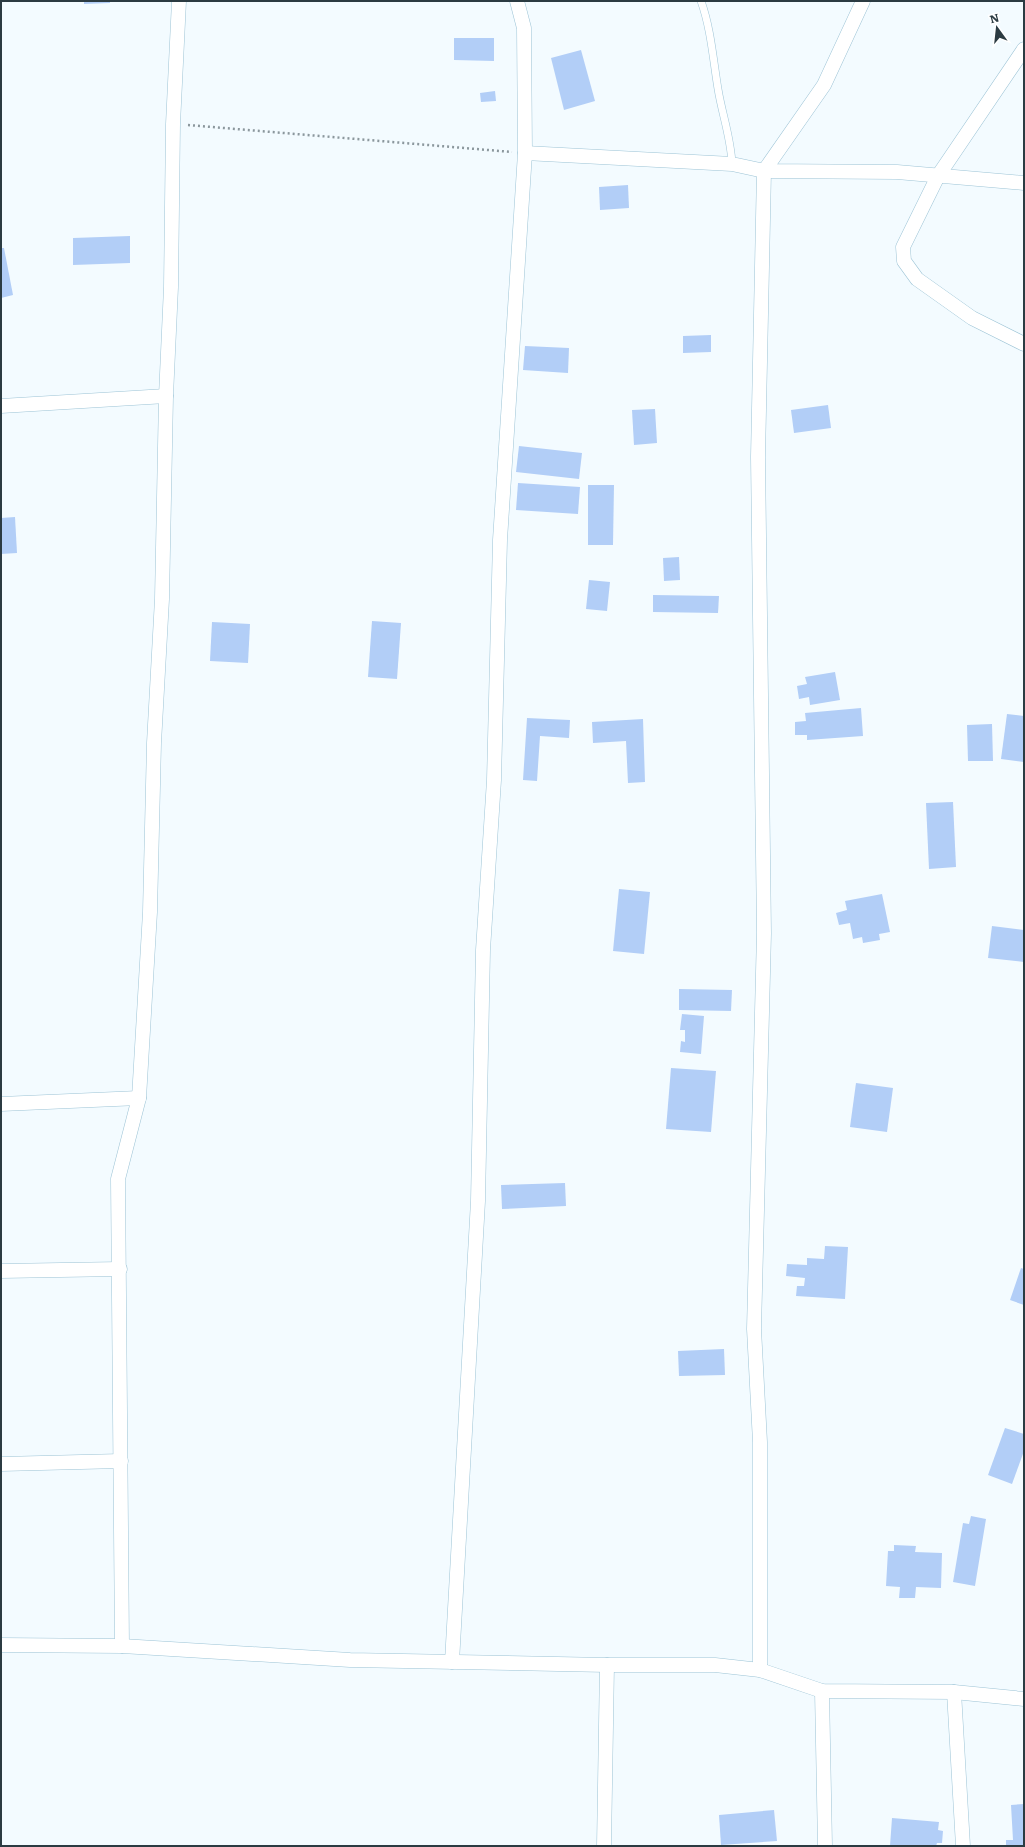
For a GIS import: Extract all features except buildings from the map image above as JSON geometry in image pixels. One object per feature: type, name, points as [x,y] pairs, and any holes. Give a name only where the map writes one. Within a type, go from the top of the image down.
[{"type":"street","points":[[122,1646],[120,1269],[118,1179],[139,1098],[150,912],[154,743],[162,599],[166,396],[171,286],[173,124],[179,1]]},
{"type":"street","points":[[452,1662],[478,1201],[483,950],[494,780],[500,540],[525,153],[524,28],[517,1]]},
{"type":"street","points":[[760,1670],[760,1442],[754,1329],[764,933],[758,457],[764,171],[824,85],[863,1]]},
{"type":"street","points":[[1024,49],[938,176],[903,247],[904,261],[917,279],[972,318],[1024,344]]},
{"type":"street","points":[[525,153],[732,164],[764,171],[897,172],[1024,183]]},
{"type":"street","points":[[1,406],[166,396]]},
{"type":"street","points":[[1,1104],[139,1098]]},
{"type":"street","points":[[1,1271],[120,1269]]},
{"type":"street","points":[[1,1464],[120,1462]]},
{"type":"street","points":[[1,1645],[122,1646],[350,1660],[607,1665],[715,1665],[760,1670],[822,1690],[954,1692],[1023,1696]]},
{"type":"street","points":[[604,1846],[607,1665]]},
{"type":"street","points":[[822,1690],[825,1846]]},
{"type":"street","points":[[954,1692],[963,1846]]},
{"type":"lane","points":[[701,1],[708,19],[718,89],[731,150],[732,164]]},
{"type":"path","points":[[173,124],[525,153]]}]
